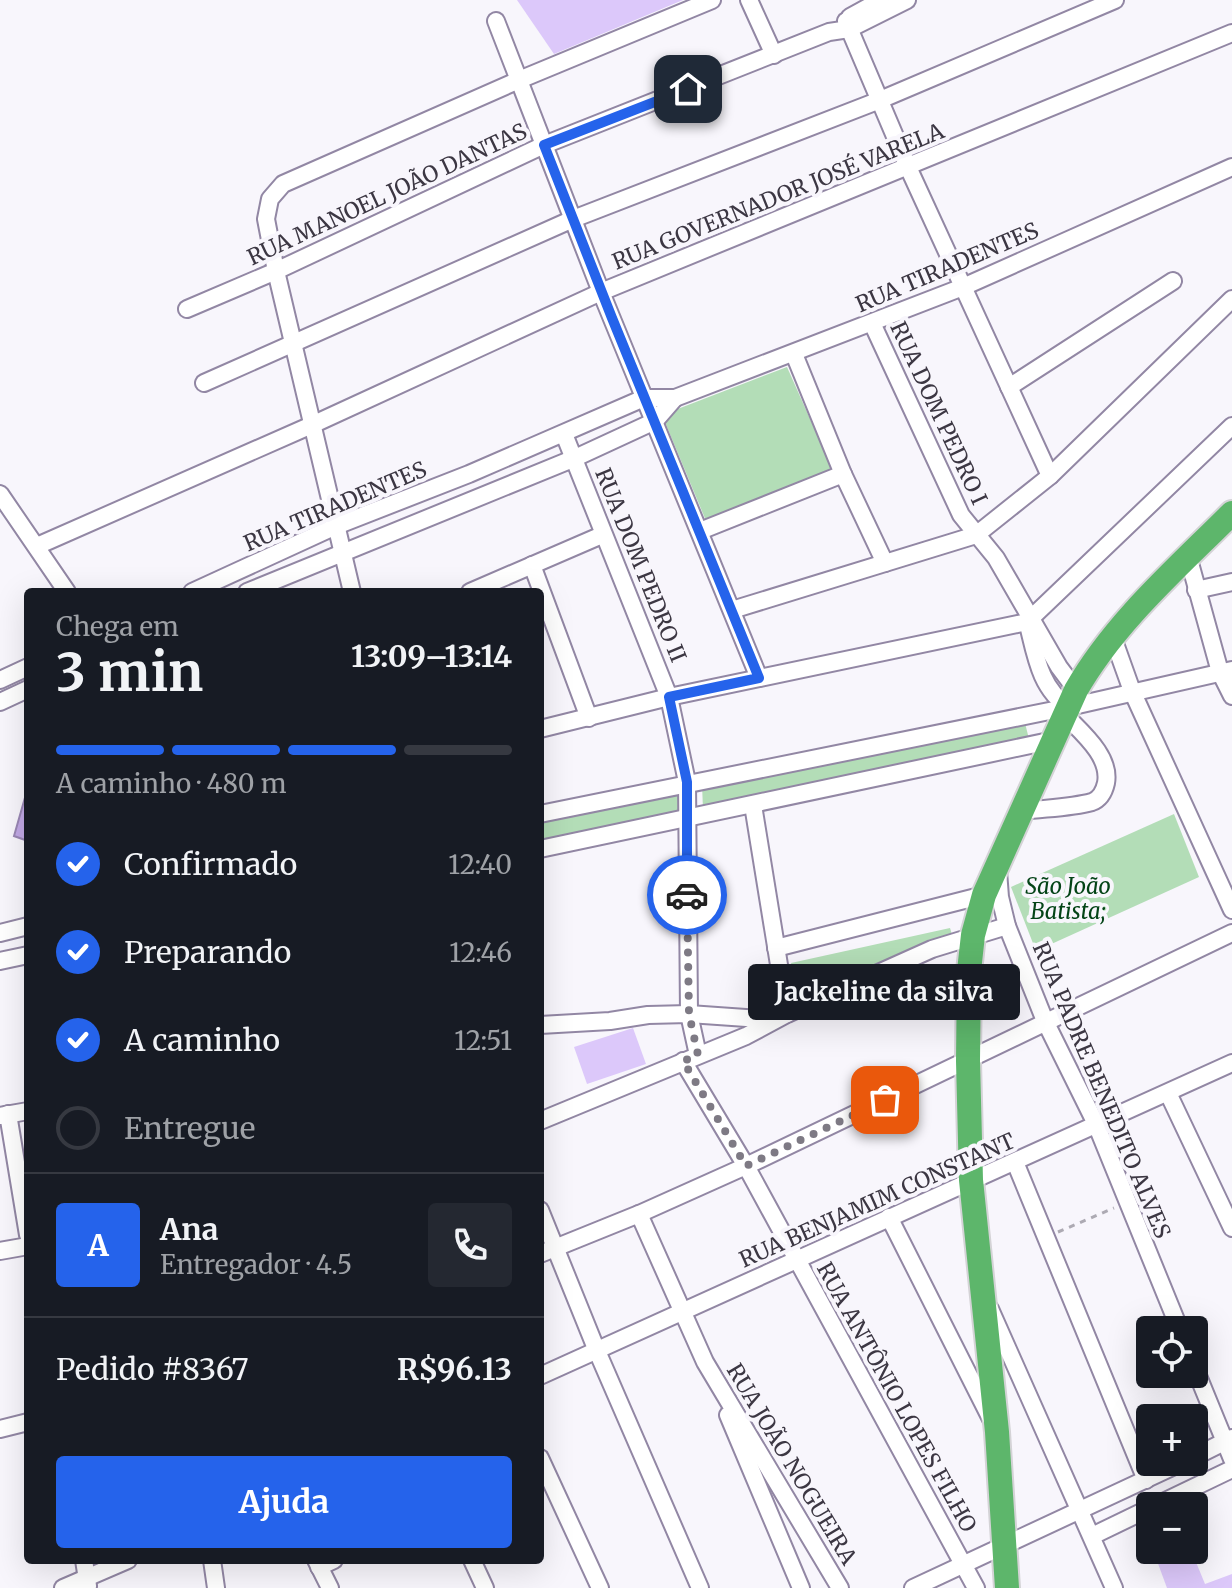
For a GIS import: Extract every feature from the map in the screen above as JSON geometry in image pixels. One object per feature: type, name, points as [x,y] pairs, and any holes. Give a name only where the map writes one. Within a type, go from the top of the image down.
[{"type":"highway","points":[[1007,1588],[997,1432],[971,1180],[968,1061],[973,935],[984,895],[1092,662],[1112,635],[1232,513]]},
{"type":"street","points":[[351,588],[276,271],[266,219],[270,199],[283,184],[519,80],[712,0]]},
{"type":"street","points":[[749,0],[774,55]]},
{"type":"street","name":"RUA MANOEL JOÃO DANTAS","points":[[847,25],[881,0]]},
{"type":"street","name":"RUA MANOEL JOÃO DANTAS","points":[[187,309],[276,271],[544,145],[907,0]]},
{"type":"street","points":[[204,383],[573,219],[880,100],[1115,0]]},
{"type":"street","points":[[496,21],[601,292],[759,678]]},
{"type":"street","points":[[847,25],[908,167],[1050,476]]},
{"type":"street","name":"RUA GOVERNADOR JOSÉ VARELA","points":[[37,546],[314,424],[601,292],[1232,33]]},
{"type":"street","name":"RUA TIRADENTES","points":[[201,588],[336,526],[469,474],[644,398],[675,398],[963,287],[1232,167]]},
{"type":"street","points":[[1009,387],[1173,281]]},
{"type":"street","points":[[732,610],[976,535],[1050,476],[1232,299]]},
{"type":"street","name":"RUA DOM PEDRO I","points":[[872,323],[948,492],[961,515],[996,558],[1021,601],[1030,621],[1044,679],[1056,697],[1074,704],[1107,776],[1104,792],[1095,801],[1023,811]]},
{"type":"street","points":[[794,354],[843,474],[885,563]]},
{"type":"street","name":"RUA TIRADENTES","points":[[257,588],[575,458],[655,421],[675,398]]},
{"type":"street","points":[[544,728],[669,697],[1030,621],[1232,426]]},
{"type":"street","name":"RUA DOM PEDRO II","points":[[564,434],[669,697],[687,782],[689,1014]]},
{"type":"street","points":[[469,474],[480,497]]},
{"type":"street","points":[[700,531],[843,474]]},
{"type":"street","points":[[0,494],[64,588]]},
{"type":"street","points":[[479,588],[602,535]]},
{"type":"street","points":[[1188,556],[1196,590],[1232,696]]},
{"type":"street","points":[[532,565],[541,588]]},
{"type":"street","points":[[1196,590],[1232,582]]},
{"type":"street","points":[[544,597],[589,718]]},
{"type":"street","points":[[1112,635],[1132,691],[1232,910]]},
{"type":"street","points":[[0,680],[24,669]]},
{"type":"street","points":[[544,813],[1226,671]]},
{"type":"street","points":[[0,702],[24,691]]},
{"type":"street","points":[[544,848],[1054,740]]},
{"type":"street","points":[[753,805],[776,948],[780,1017]]},
{"type":"street","name":"RUA PADRE BENEDITO ALVES","points":[[998,865],[1000,897],[1007,926],[1045,1021],[1096,1124],[1174,1316]]},
{"type":"street","points":[[776,948],[984,895]]},
{"type":"street","points":[[544,1119],[746,1036],[780,1017],[932,949],[1007,926]]},
{"type":"street","points":[[0,933],[24,927]]},
{"type":"street","points":[[700,1588],[597,1351],[547,1251],[746,1166],[1232,933]]},
{"type":"street","points":[[0,961],[24,956]]},
{"type":"street","points":[[544,1025],[689,1014],[780,1017]]},
{"type":"street","name":"RUA ANTÔNIO LOPES FILHO","points":[[689,1014],[690,1058],[976,1588]]},
{"type":"street","name":"RUA BENJAMIM CONSTANT","points":[[544,1374],[1232,1063]]},
{"type":"street","points":[[1168,1093],[1232,1228]]},
{"type":"street","points":[[24,1112],[4,1115],[24,1215]]},
{"type":"street","points":[[1015,1162],[1146,1480]]},
{"type":"street","name":"RUA JOÃO NOGUEIRA","points":[[639,1214],[801,1588]]},
{"type":"street","points":[[889,1217],[997,1432]]},
{"type":"street","points":[[0,1251],[24,1247]]},
{"type":"street","points":[[984,1296],[1114,1588]]},
{"type":"street","name":"RUA JOÃO NOGUEIRA","points":[[705,1362],[840,1588]]},
{"type":"street","points":[[1204,1388],[1228,1440],[1232,1459]]},
{"type":"street","points":[[0,1429],[24,1423]]},
{"type":"street","points":[[1208,1450],[1228,1440]]},
{"type":"street","points":[[544,1467],[600,1588]]},
{"type":"street","points":[[1184,1492],[1232,1469]]},
{"type":"street","points":[[913,1588],[1154,1476]]},
{"type":"street","points":[[1092,1536],[1136,1515]]},
{"type":"street","points":[[63,1588],[117,1564]]},
{"type":"street","points":[[213,1564],[216,1588]]},
{"type":"street","points":[[324,1564],[330,1588]]},
{"type":"street","points":[[474,1564],[485,1588]]},
{"type":"path","points":[[1046,1237],[1128,1202]]},
{"type":"green space","points":[[787,367],[835,475],[709,528],[662,415]]},
{"type":"green space","points":[[1024,719],[1029,739],[703,810],[702,784]]},
{"type":"green space","points":[[682,791],[683,810],[544,839],[544,820]]},
{"type":"green space","name":"São João Batista;","points":[[1174,814],[1199,877],[1036,951],[1011,887]]},
{"type":"green space","points":[[950,928],[953,938],[802,996],[791,963]]},
{"type":"shaded area","points":[[24,801],[24,840],[14,836]]},
{"type":"building","points":[[517,0],[683,0],[554,54]]},
{"type":"building","points":[[633,1028],[646,1064],[587,1084],[574,1047]]},
{"type":"building","points":[[1158,1564],[1197,1564],[1205,1584],[1232,1574],[1232,1588],[1167,1588]]},
{"type":"way so far","points":[[687,895],[689,1014],[698,1055],[683,1061],[746,1166],[885,1100]]},
{"type":"place","name":"Jackeline da silva","points":[[885,1100]]},
{"type":"route","points":[[687,895],[687,782],[669,697],[759,678],[544,145],[688,89]]}]
